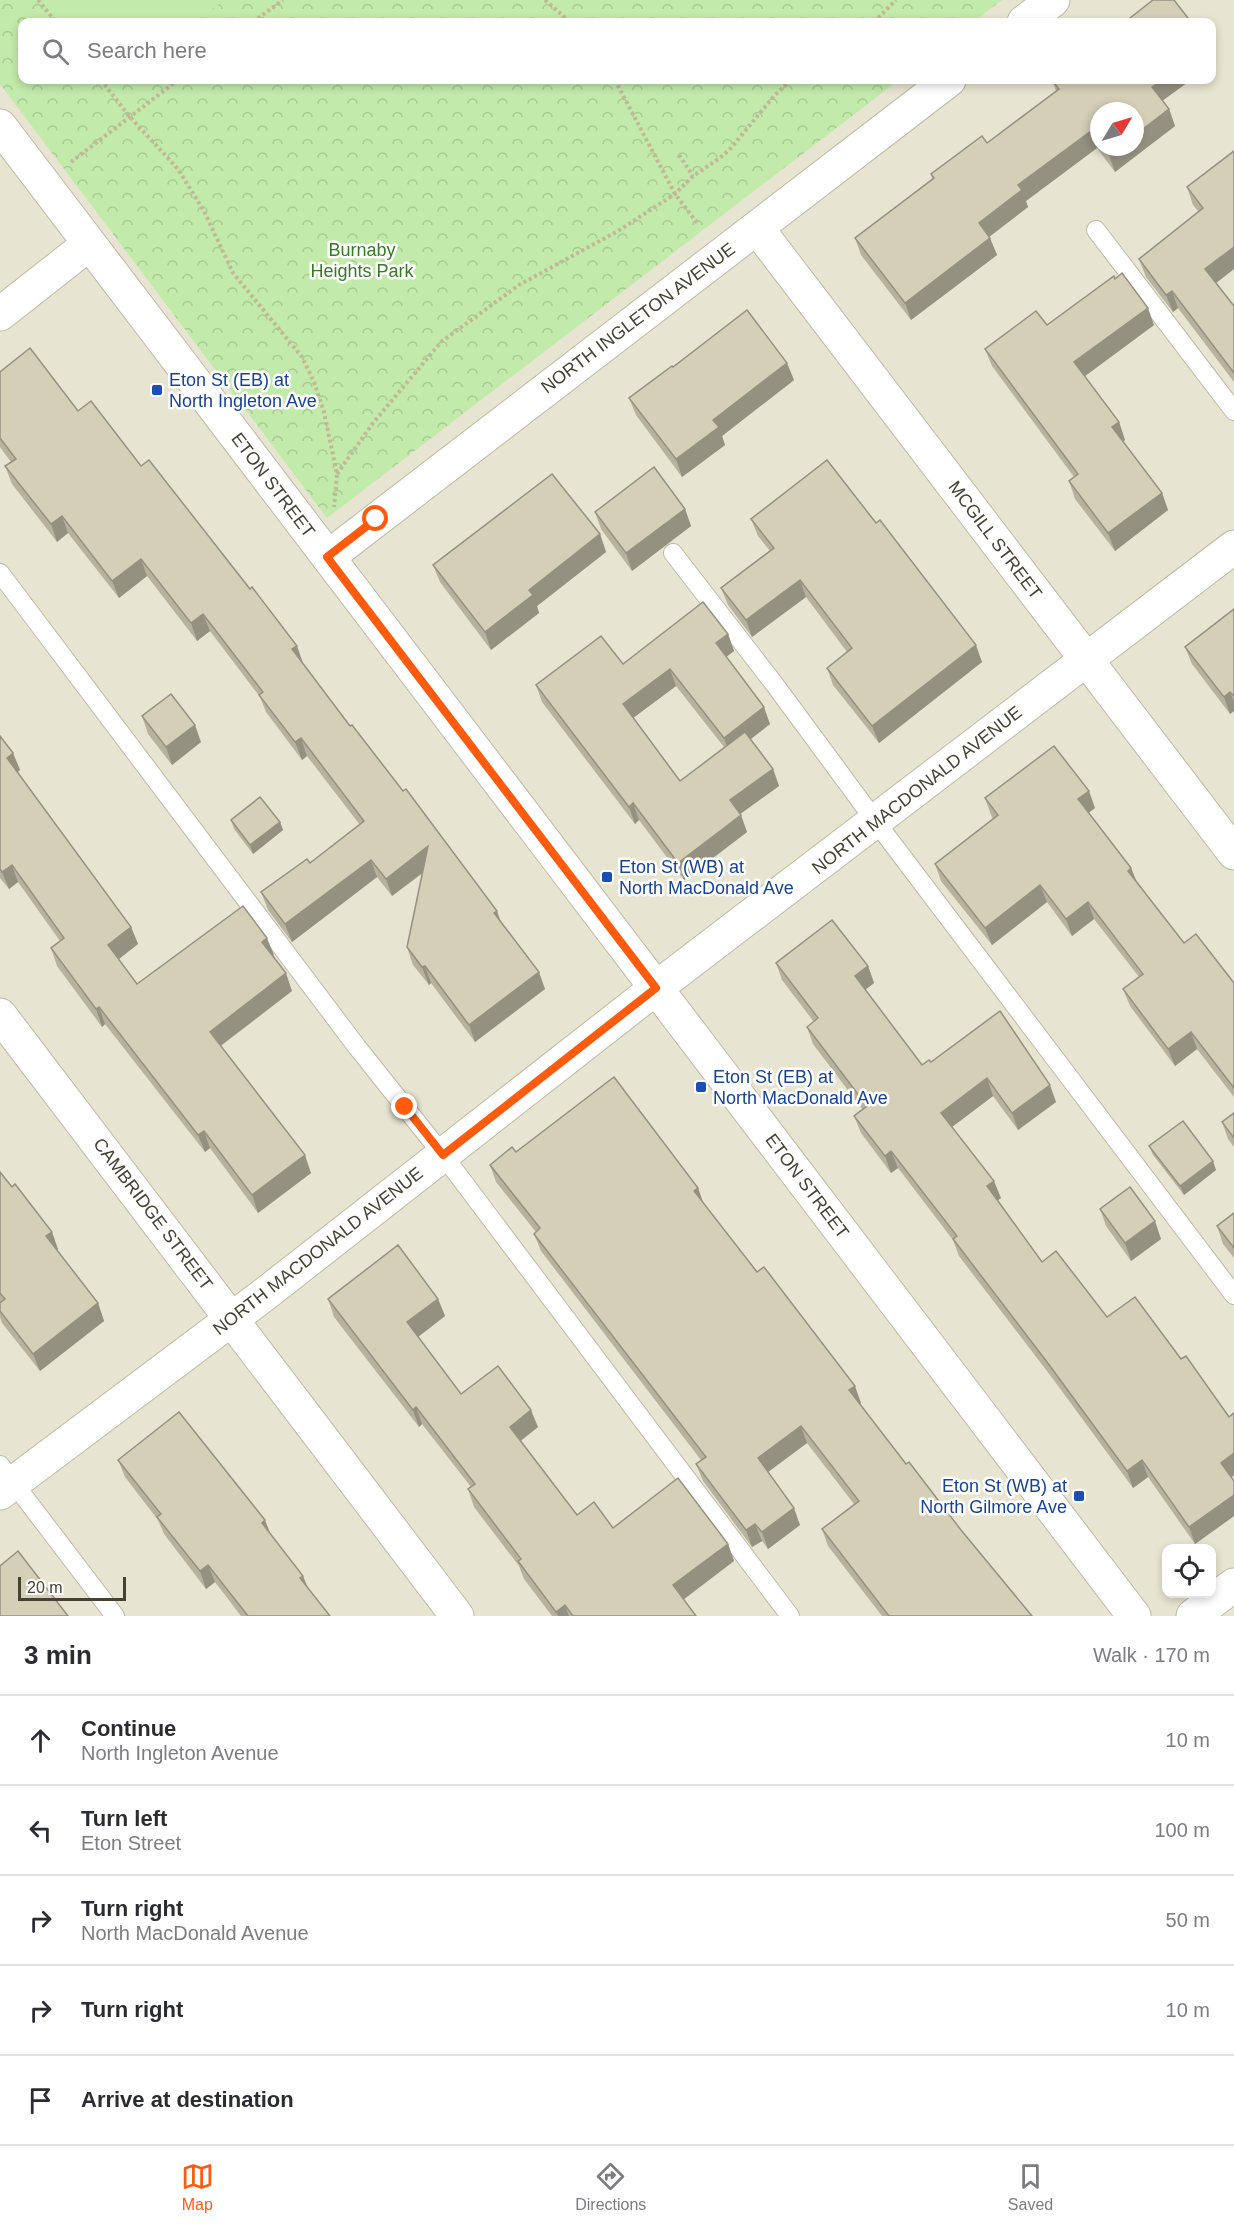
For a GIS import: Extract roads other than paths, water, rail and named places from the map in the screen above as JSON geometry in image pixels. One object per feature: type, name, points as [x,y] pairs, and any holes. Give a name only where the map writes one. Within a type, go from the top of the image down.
[{"type":"street","points":[[1029,18],[1053,0]]},
{"type":"street","name":"NORTH INGLETON AVENUE","points":[[324,552],[757,228],[944,84]]},
{"type":"street","name":"ETON STREET","points":[[0,126],[1134,1616]]},
{"type":"street","name":"MCGILL STREET","points":[[757,228],[1234,853]]},
{"type":"street","points":[[0,314],[89,244]]},
{"type":"street","name":"NORTH MACDONALD AVENUE","points":[[4,1480],[232,1318],[656,988],[1234,547]]},
{"type":"street","name":"CAMBRIDGE STREET","points":[[0,1015],[457,1616]]},
{"type":"street","points":[[1192,1616],[1234,1585]]},
{"type":"lane","points":[[1096,230],[1234,411]]},
{"type":"lane","points":[[673,554],[775,685],[1234,1295]]},
{"type":"lane","points":[[0,573],[790,1616]]},
{"type":"lane","points":[[4,1480],[115,1616]]},
{"type":"place","name":"Eton St (EB) at North Ingleton Ave","points":[[157,390]]},
{"type":"place","name":"Eton St (WB) at North MacDonald Ave","points":[[607,877]]},
{"type":"place","name":"Eton St (EB) at North MacDonald Ave","points":[[701,1087]]},
{"type":"place","name":"Eton St (WB) at North Gilmore Ave","points":[[1079,1496]]},
{"type":"park label","name":"Burnaby Heights Park","points":[[362,260]]}]
